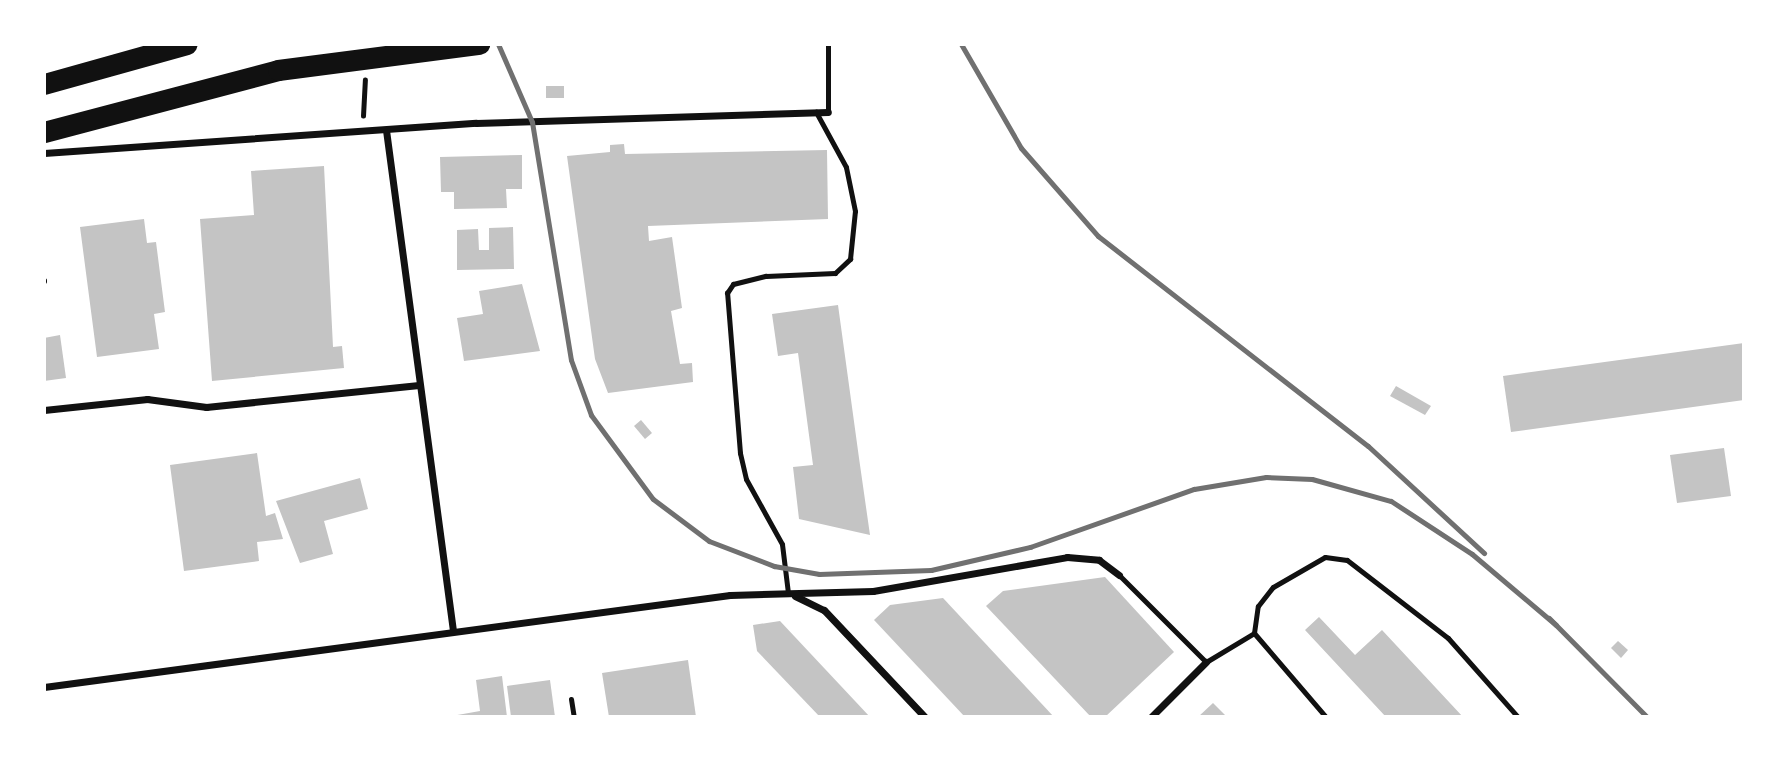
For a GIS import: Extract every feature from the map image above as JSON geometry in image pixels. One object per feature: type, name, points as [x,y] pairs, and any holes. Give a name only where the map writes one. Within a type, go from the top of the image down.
[{"type":"highway","points":[[44,84],[187,44]]},
{"type":"highway","points":[[44,132],[278,70],[479,44]]},
{"type":"street","points":[[44,153],[386,130],[828,112]]},
{"type":"street","points":[[386,130],[453,631]]},
{"type":"street","points":[[44,410],[147,399],[205,407],[419,385]]},
{"type":"street","points":[[44,687],[730,595],[873,591],[1067,557],[1099,559],[1119,575]]},
{"type":"street","points":[[788,593],[824,610],[925,717]]},
{"type":"street","points":[[1150,717],[1206,662]]},
{"type":"lane","points":[[828,44],[828,112]]},
{"type":"lane","points":[[788,593],[782,544],[746,479],[740,453],[727,293],[733,285],[766,276],[835,273],[850,259],[855,211],[846,167],[816,112]]},
{"type":"lane","points":[[1326,717],[1254,633],[1258,606],[1273,587],[1325,557],[1347,560],[1448,638],[1518,717]]},
{"type":"lane","points":[[1119,575],[1206,662],[1254,633]]},
{"type":"lane","points":[[571,699],[574,717]]},
{"type":"path","points":[[362,132],[365,69]]},
{"type":"building","points":[[546,86],[564,86],[564,98],[546,98]]},
{"type":"building","points":[[624,144],[625,154],[827,150],[828,219],[648,226],[649,241],[672,237],[682,308],[671,311],[680,364],[692,363],[693,382],[608,393],[595,359],[567,156],[610,152],[610,145]]},
{"type":"building","points":[[522,155],[522,189],[506,189],[507,208],[454,209],[454,192],[441,192],[440,157]]},
{"type":"building","points":[[324,166],[333,347],[342,346],[344,368],[212,381],[200,219],[254,215],[251,171]]},
{"type":"building","points":[[144,219],[147,243],[156,242],[165,312],[154,314],[159,349],[97,357],[80,227]]},
{"type":"building","points":[[513,227],[514,269],[457,270],[457,230],[478,229],[479,250],[489,250],[489,228]]},
{"type":"building","points":[[522,284],[540,351],[464,361],[457,318],[483,314],[479,291]]},
{"type":"building","points":[[838,305],[870,535],[799,519],[793,467],[813,465],[798,353],[778,356],[772,314]]},
{"type":"building","points":[[60,335],[66,378],[44,381],[44,338]]},
{"type":"building","points":[[1744,343],[1744,400],[1511,432],[1503,376]]},
{"type":"building","points":[[1396,386],[1431,406],[1425,415],[1390,396]]},
{"type":"building","points":[[641,420],[652,433],[645,439],[634,426]]},
{"type":"building","points":[[1724,448],[1731,496],[1677,503],[1670,455]]},
{"type":"building","points":[[257,453],[266,516],[275,513],[283,539],[257,542],[259,561],[184,571],[170,465]]},
{"type":"building","points":[[360,478],[368,509],[324,521],[333,554],[300,563],[276,501]]},
{"type":"building","points":[[1105,577],[1174,652],[1105,717],[1091,717],[986,606],[1003,591]]},
{"type":"building","points":[[943,598],[1054,717],[965,717],[874,620],[890,605]]},
{"type":"building","points":[[1319,617],[1355,655],[1382,630],[1463,717],[1386,717],[1305,630]]},
{"type":"building","points":[[780,621],[870,717],[820,717],[757,651],[753,625]]},
{"type":"building","points":[[1618,641],[1628,650],[1621,658],[1611,648]]},
{"type":"building","points":[[688,660],[696,717],[609,717],[602,673]]},
{"type":"building","points":[[502,676],[507,717],[446,717],[480,711],[476,680]]},
{"type":"building","points":[[550,680],[555,717],[511,717],[507,686]]},
{"type":"building","points":[[1213,703],[1227,717],[1198,717]]},
{"type":"railway","points":[[498,44],[532,122],[571,360],[591,415],[653,499],[709,541],[774,566],[819,574],[931,570],[1030,547],[1194,489],[1266,477],[1312,479],[1391,501],[1472,554],[1556,625]]},
{"type":"railway","points":[[961,44],[1021,148],[1098,236],[1368,446],[1484,553]]},
{"type":"railway","points":[[1549,618],[1647,717]]}]
